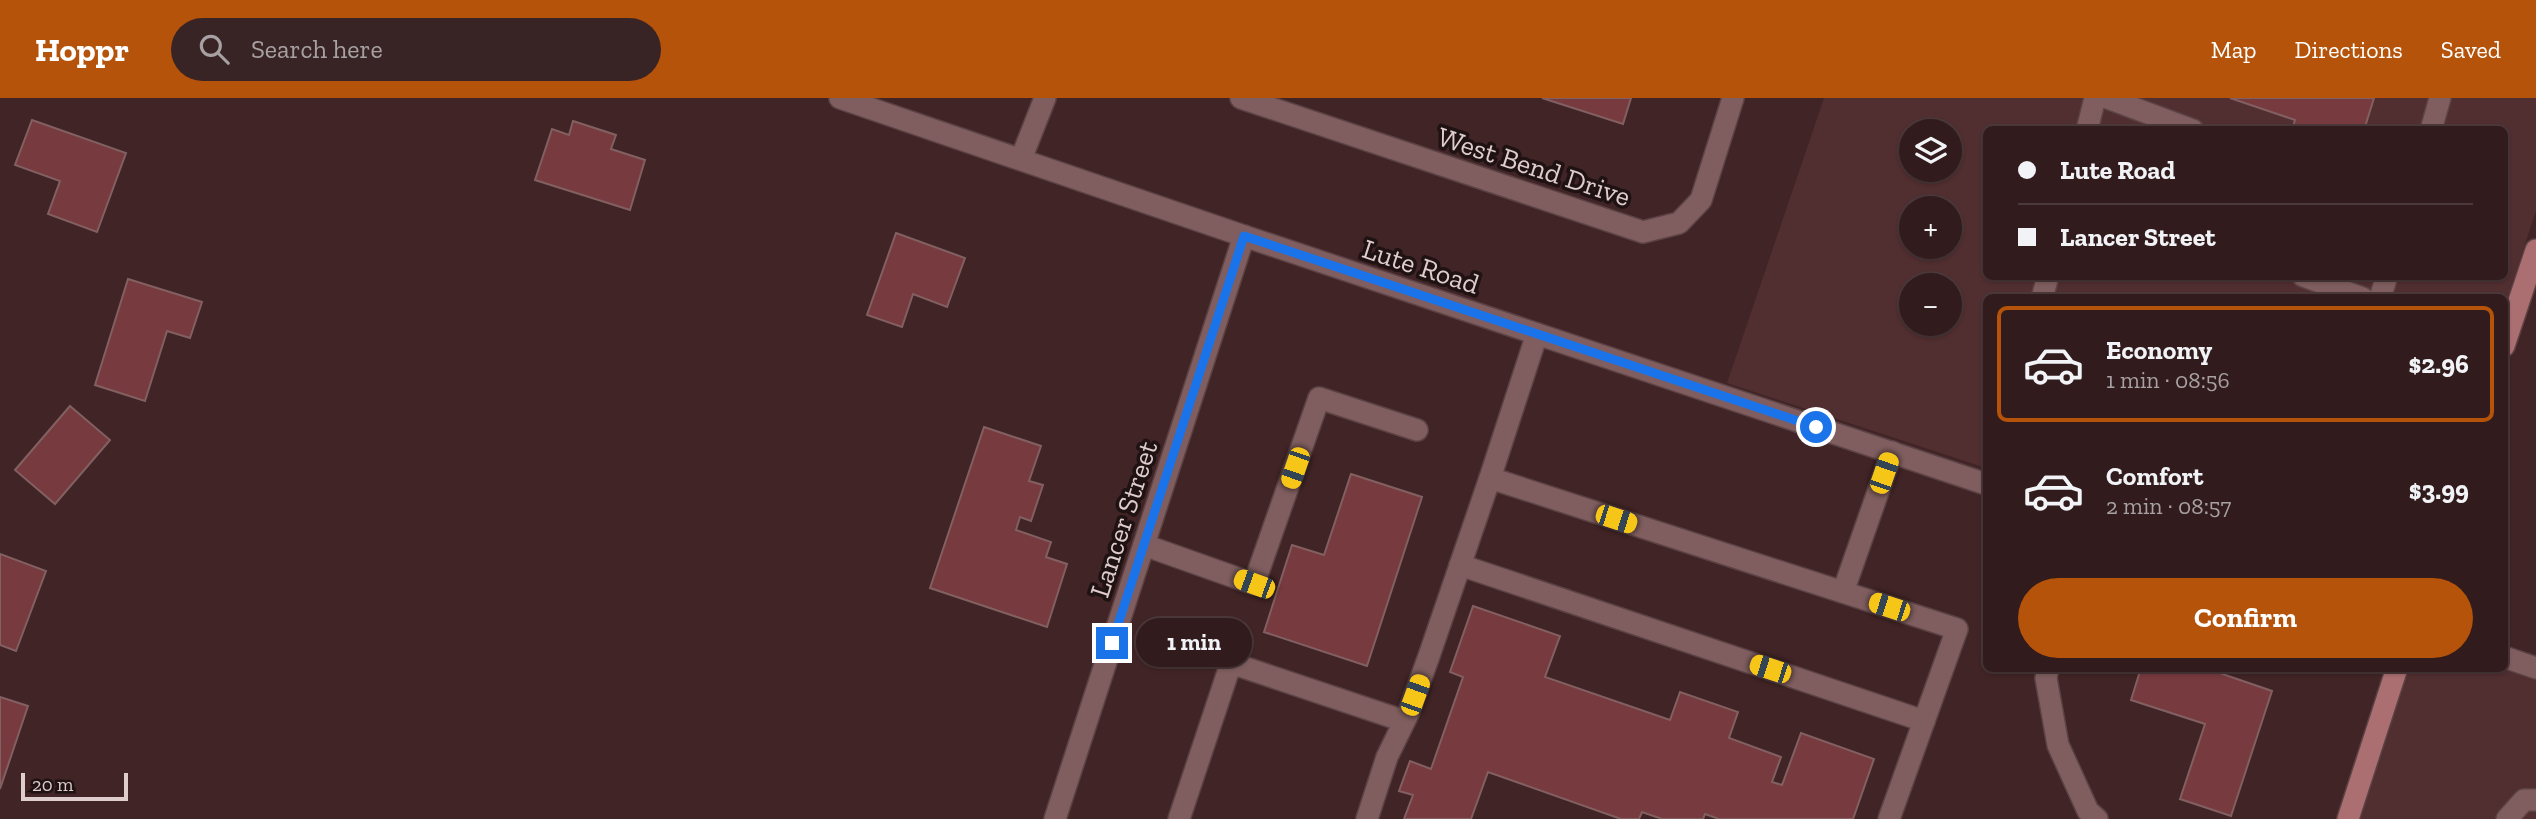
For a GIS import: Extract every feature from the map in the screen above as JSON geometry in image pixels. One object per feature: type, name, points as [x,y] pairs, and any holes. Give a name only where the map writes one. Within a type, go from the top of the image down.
[{"type":"main road","points":[[2508,334],[2536,250]]},
{"type":"main road","points":[[2348,819],[2396,672]]},
{"type":"street","name":"Lute Road","points":[[840,98],[1983,483]]},
{"type":"street","points":[[1021,159],[1045,98]]},
{"type":"street","name":"West Bend Drive","points":[[1241,98],[1643,232],[1679,223],[1701,200],[1733,98]]},
{"type":"street","points":[[2088,126],[2095,98]]},
{"type":"street","points":[[2107,98],[2182,126]]},
{"type":"street","points":[[2432,126],[2440,98]]},
{"type":"street","name":"Lancer Street","points":[[1061,817],[1144,545],[1244,236]]},
{"type":"street","points":[[2314,280],[2352,294]]},
{"type":"street","points":[[1367,819],[1387,757],[1429,656],[1537,334]]},
{"type":"street","points":[[1144,545],[1254,584],[1319,398],[1418,430]]},
{"type":"street","points":[[1843,592],[1892,452]]},
{"type":"street","points":[[1490,478],[1957,629],[1889,819]]},
{"type":"street","points":[[1460,565],[1924,721]]},
{"type":"street","points":[[2508,658],[2536,668]]},
{"type":"street","points":[[1180,819],[1231,663],[1404,721]]},
{"type":"street","points":[[2047,672],[2058,745],[2088,811],[2097,819]]},
{"type":"street","points":[[2507,819],[2524,800],[2536,800]]},
{"type":"shaded area","points":[[1824,98],[2536,98],[2536,211],[2508,296],[1983,294],[1983,467],[1727,383]]},
{"type":"shaded area","points":[[2508,667],[2536,677],[2536,819],[2360,819],[2407,672],[2508,672]]},
{"type":"building","points":[[1542,98],[1631,98],[1623,124]]},
{"type":"building","points":[[2230,98],[2374,98],[2365,126],[2293,126],[2295,120]]},
{"type":"building","points":[[32,120],[126,153],[97,232],[48,214],[60,181],[15,165]]},
{"type":"building","points":[[573,121],[616,135],[611,149],[645,160],[630,210],[535,180],[552,129],[569,135]]},
{"type":"building","points":[[896,233],[965,258],[947,307],[913,294],[902,327],[867,315]]},
{"type":"building","points":[[128,279],[202,302],[190,338],[167,331],[145,401],[95,385]]},
{"type":"building","points":[[70,406],[110,440],[55,504],[15,470]]},
{"type":"building","points":[[984,427],[1041,446],[1029,481],[1043,485],[1031,521],[1020,517],[1016,530],[1051,542],[1046,557],[1067,564],[1047,627],[930,588]]},
{"type":"building","points":[[1351,474],[1422,497],[1367,666],[1264,632],[1292,545],[1324,555]]},
{"type":"building","points":[[0,554],[46,571],[16,651],[0,645]]},
{"type":"building","points":[[1473,606],[1560,636],[1545,677],[1670,720],[1680,692],[1738,712],[1729,738],[1781,757],[1772,782],[1782,785],[1801,733],[1874,759],[1853,819],[1719,819],[1705,814],[1703,819],[1662,819],[1642,812],[1639,819],[1621,819],[1488,772],[1471,819],[1404,819],[1413,795],[1399,791],[1410,761],[1431,769],[1463,677],[1450,672]]},
{"type":"building","points":[[2140,672],[2217,672],[2272,691],[2231,816],[2180,799],[2205,724],[2131,700]]},
{"type":"building","points":[[0,697],[28,706],[0,789]]},
{"type":"route","points":[[1112,643],[1244,236],[1816,427]]}]
